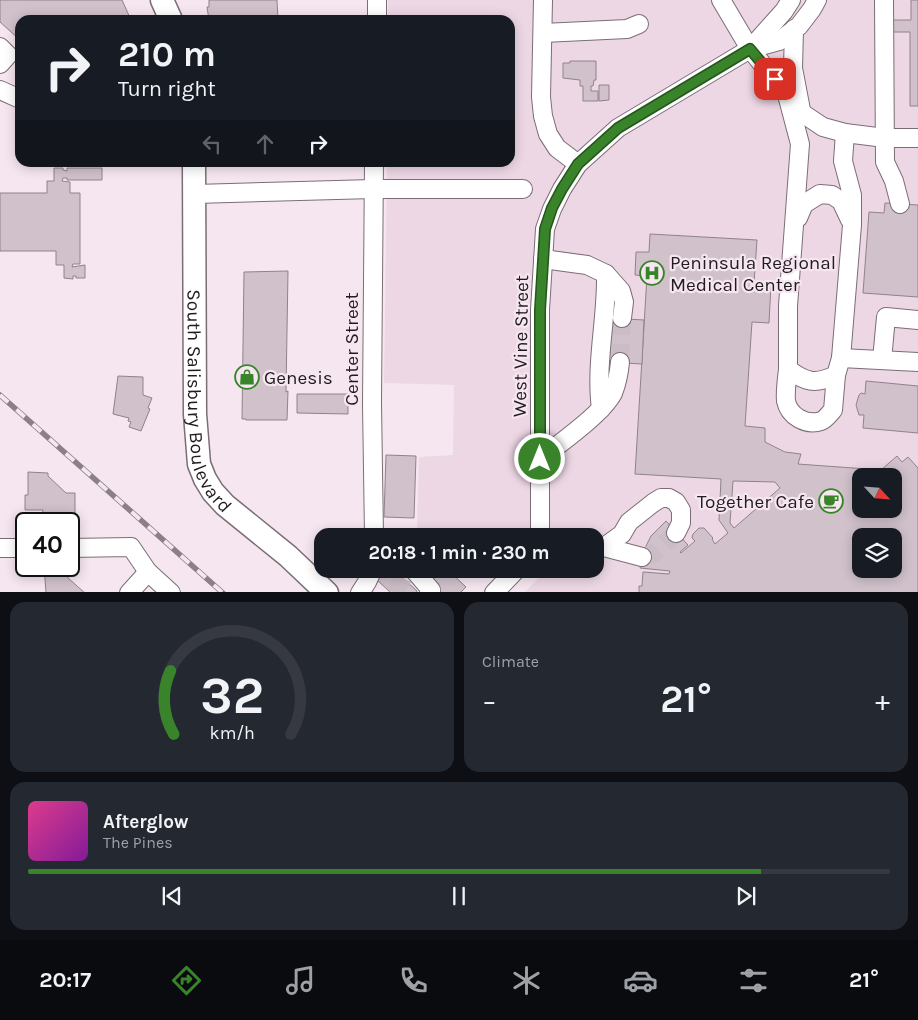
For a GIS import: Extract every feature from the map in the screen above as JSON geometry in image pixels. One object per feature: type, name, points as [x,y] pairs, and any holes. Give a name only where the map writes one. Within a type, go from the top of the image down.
[{"type":"main road","points":[[162,0],[169,15]]},
{"type":"main road","name":"South Salisbury Boulevard","points":[[194,167],[195,414],[199,464],[205,479],[225,506],[288,556],[327,592]]},
{"type":"street","points":[[377,0],[378,15]]},
{"type":"street","points":[[543,0],[541,97],[543,116],[548,134],[558,148],[578,164]]},
{"type":"street","points":[[722,0],[750,49],[802,113],[823,127],[845,133],[885,138],[918,138]]},
{"type":"street","name":"West Vine Street","points":[[750,49],[784,11],[791,0]]},
{"type":"street","name":"West Vine Street","points":[[540,528],[540,310],[545,229],[552,208],[578,164],[618,128],[750,49],[779,41],[794,29],[812,9],[817,0]]},
{"type":"street","points":[[884,0],[884,162],[894,181],[900,204]]},
{"type":"street","points":[[543,33],[627,30],[639,24]]},
{"type":"street","points":[[794,29],[792,68],[802,113]]},
{"type":"street","points":[[0,47],[8,54],[0,64]]},
{"type":"street","points":[[0,90],[15,97]]},
{"type":"street","points":[[787,95],[800,144],[788,306],[786,401],[796,417],[805,422],[821,421],[833,410],[836,375],[841,358],[852,225],[852,195],[843,161],[845,133]]},
{"type":"street","name":"Center Street","points":[[374,167],[372,403],[374,528]]},
{"type":"street","points":[[195,194],[373,189],[523,188]]},
{"type":"street","points":[[795,226],[804,204],[820,194],[832,195],[841,201],[852,225]]},
{"type":"street","points":[[543,259],[587,265],[606,274],[621,291],[624,302],[622,318]]},
{"type":"street","points":[[601,409],[599,396],[607,297],[606,274]]},
{"type":"street","points":[[882,360],[886,317],[918,320]]},
{"type":"street","points":[[841,358],[918,362]]},
{"type":"street","points":[[540,459],[601,409],[612,393],[619,375],[620,362]]},
{"type":"street","points":[[788,369],[802,380],[824,381],[836,375]]},
{"type":"street","points":[[604,544],[622,534],[630,522],[661,498],[669,498],[676,502],[681,510],[681,524],[676,532]]},
{"type":"street","points":[[80,548],[131,547],[148,572],[171,592]]},
{"type":"street","points":[[604,547],[642,557]]},
{"type":"street","points":[[0,548],[15,548]]},
{"type":"street","points":[[128,592],[148,572]]},
{"type":"street","points":[[416,578],[431,590],[429,592]]},
{"type":"street","points":[[494,592],[508,578]]},
{"type":"shaded area","name":"Peninsula Regional Medical Center","points":[[388,0],[918,0],[918,592],[525,592],[538,578],[604,578],[604,528],[417,528],[419,457],[453,455],[454,385],[384,383],[387,167],[515,167],[515,15],[388,15]]},
{"type":"building","points":[[0,0],[122,0],[129,15],[15,15],[15,36],[0,22]]},
{"type":"building","points":[[209,0],[277,0],[278,15],[208,15],[207,7],[209,7]]},
{"type":"building","points":[[911,0],[918,0],[918,106],[910,106],[910,32],[893,32],[893,20],[911,20]]},
{"type":"building","points":[[570,61],[596,61],[596,80],[594,80],[593,86],[591,86],[591,91],[598,91],[598,101],[583,101],[583,86],[580,86],[580,80],[563,78],[563,63],[570,63]]},
{"type":"building","points":[[599,85],[609,85],[609,100],[599,101]]},
{"type":"building","points":[[54,168],[63,168],[63,170],[67,171],[67,168],[102,168],[102,180],[67,180],[67,178],[63,178],[62,181],[70,182],[70,193],[80,193],[80,264],[73,264],[72,267],[85,265],[85,278],[73,276],[73,279],[64,278],[64,265],[56,265],[56,251],[0,251],[0,193],[47,193],[47,181],[54,181]]},
{"type":"building","points":[[885,203],[918,205],[918,297],[863,293],[869,212],[884,213]]},
{"type":"building","points":[[650,234],[757,240],[754,283],[771,284],[769,323],[752,322],[745,426],[765,428],[765,442],[785,452],[801,454],[798,464],[853,468],[852,518],[902,518],[902,468],[883,468],[897,456],[902,462],[908,457],[918,468],[918,592],[639,592],[639,586],[642,586],[643,572],[669,574],[670,571],[640,568],[651,536],[666,521],[688,545],[681,553],[695,541],[692,538],[693,534],[699,528],[704,528],[713,538],[715,544],[728,533],[719,520],[721,479],[635,474],[647,276],[635,275],[636,252],[649,252]],"holes":[[[733,481],[775,482],[780,488],[734,528],[730,523]]]},
{"type":"building","points":[[288,271],[287,420],[242,419],[244,272]]},
{"type":"building","points":[[610,318],[644,320],[642,364],[608,362]]},
{"type":"building","points":[[118,376],[143,377],[143,395],[152,398],[148,408],[150,409],[141,431],[129,427],[131,422],[128,421],[129,418],[113,414]]},
{"type":"building","points":[[866,381],[918,386],[918,433],[863,428],[864,415],[859,415],[856,405],[859,395],[861,393],[865,394]]},
{"type":"building","points":[[297,394],[348,394],[348,414],[297,413]]},
{"type":"building","points":[[386,455],[416,456],[414,518],[384,517]]},
{"type":"building","points":[[28,472],[48,473],[48,476],[66,493],[75,493],[75,512],[25,510],[25,495],[28,495]]},
{"type":"building","points":[[45,577],[68,577],[84,592],[46,592]]},
{"type":"building","points":[[377,578],[403,578],[417,591],[416,592],[390,592]]},
{"type":"building","points":[[426,578],[456,578],[466,587],[461,592],[441,592]]},
{"type":"tunnel","points":[[620,362],[622,318]]},
{"type":"tunnel","points":[[642,557],[653,554],[676,533]]},
{"type":"tunnel","points":[[396,592],[403,578]]},
{"type":"railway","points":[[0,395],[222,592]]},
{"type":"place","name":"Peninsula Regional Medical Center","points":[[652,273]]},
{"type":"place","name":"Genesis","points":[[247,377]]},
{"type":"place","name":"Together Cafe","points":[[831,501]]},
{"type":"route","points":[[540,459],[540,310],[545,229],[552,208],[562,189],[578,164],[618,128],[750,49],[775,79]]}]
